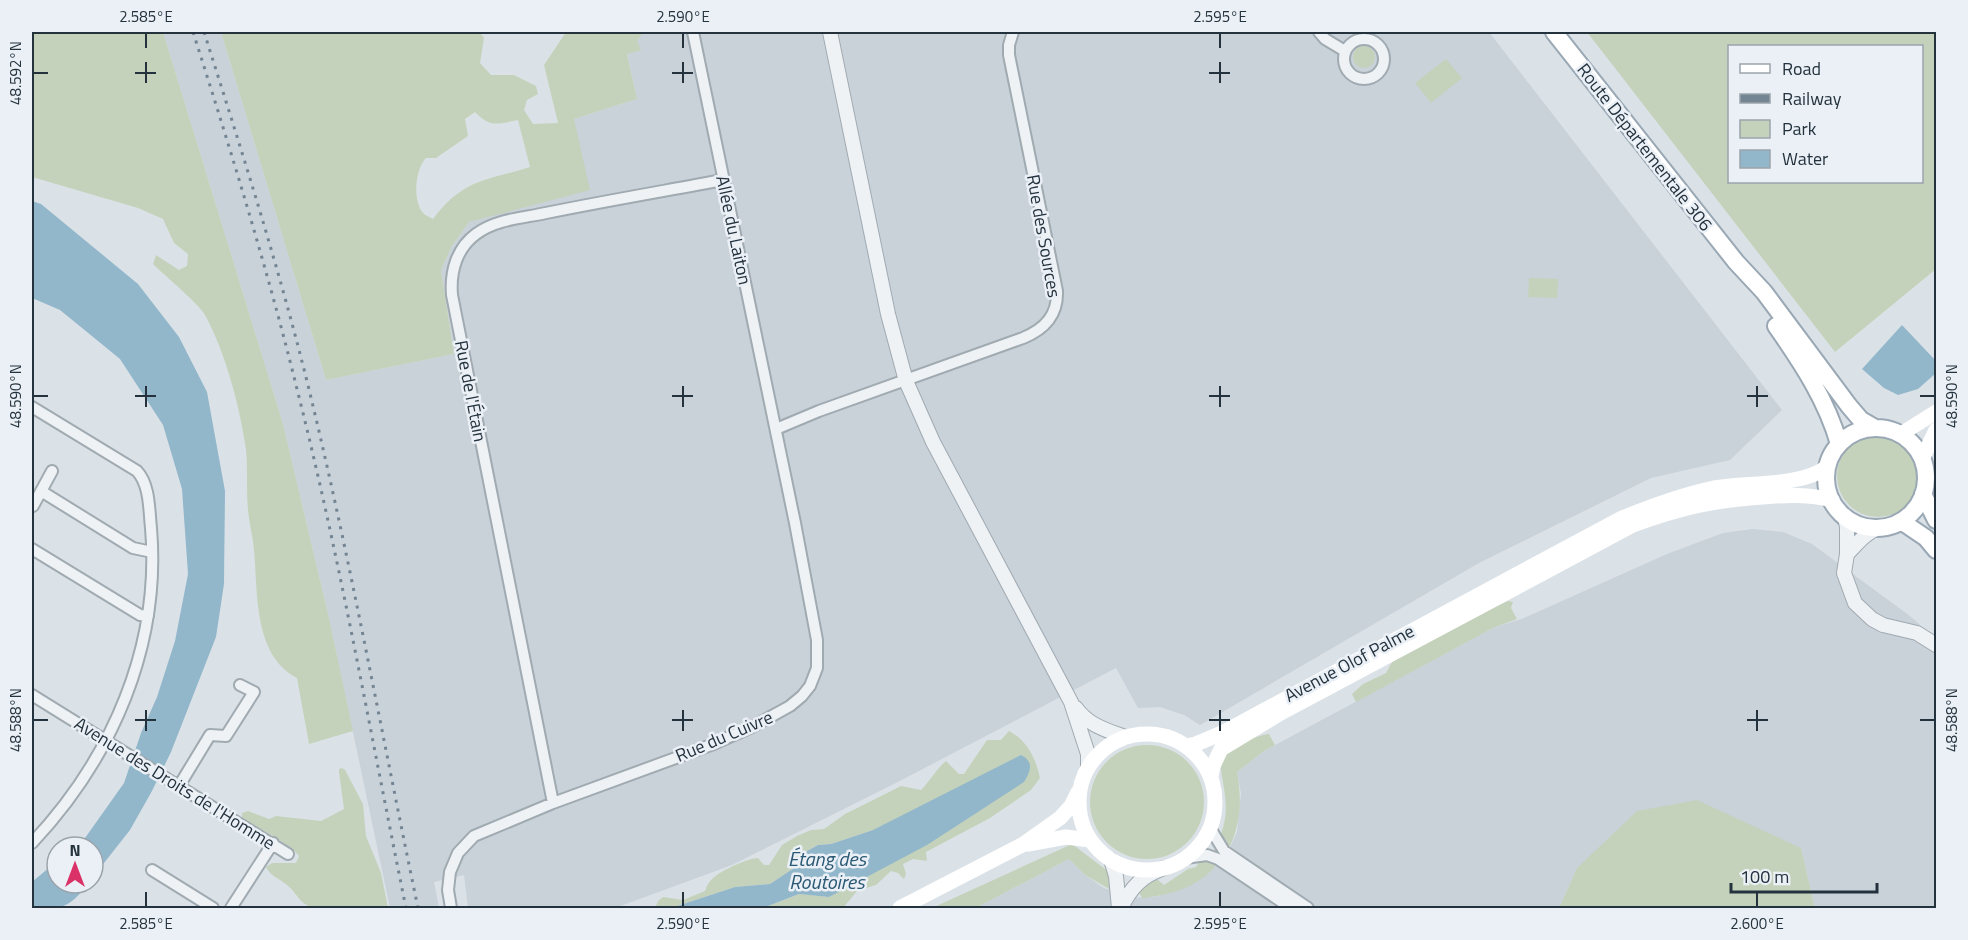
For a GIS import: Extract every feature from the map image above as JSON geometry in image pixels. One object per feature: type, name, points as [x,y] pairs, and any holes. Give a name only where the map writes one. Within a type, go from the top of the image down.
[{"type":"main road","name":"Route Départementale 306","points":[[1554,32],[1736,261],[1764,292],[1849,406],[1861,420],[1875,428]]},
{"type":"main road","name":"Route Départementale 306","points":[[1736,261],[1751,291],[1816,387],[1831,418],[1839,444]]},
{"type":"main road","points":[[1901,434],[1936,412]]},
{"type":"main road","points":[[1875,428],[1901,434],[1914,444],[1923,457],[1926,481],[1923,494],[1915,509],[1901,521],[1878,528],[1860,525],[1845,516],[1832,500],[1827,485],[1827,467],[1839,444],[1862,430],[1875,428]]},
{"type":"main road","points":[[1923,457],[1936,430]]},
{"type":"main road","points":[[1513,583],[1620,519],[1668,500],[1717,488],[1804,478],[1813,476],[1827,467]]},
{"type":"main road","points":[[1923,494],[1936,520]]},
{"type":"main road","points":[[1513,583],[1623,530],[1697,504],[1770,496],[1815,496],[1832,500]]},
{"type":"main road","points":[[1901,521],[1926,538],[1936,550]]},
{"type":"main road","name":"Avenue Olof Palme","points":[[1186,746],[1222,733],[1513,583]]},
{"type":"main road","name":"Avenue Olof Palme","points":[[1211,777],[1217,755],[1227,745],[1513,583]]},
{"type":"main road","points":[[900,909],[1022,845],[1060,818],[1071,806],[1088,766],[1104,748],[1125,737],[1140,733],[1157,734],[1172,738],[1186,746],[1201,760],[1211,777],[1215,808],[1210,828],[1200,845],[1185,858],[1164,868],[1137,869],[1111,860],[1090,840],[1080,816],[1079,789]]},
{"type":"main road","points":[[1022,845],[1066,837],[1090,840]]},
{"type":"street","name":"Allée du Laiton","points":[[693,32],[776,429]]},
{"type":"street","points":[[830,32],[893,336],[906,381],[933,442],[1071,702],[1088,754],[1088,766]]},
{"type":"street","name":"Rue des Sources","points":[[776,429],[819,411],[1036,333],[1049,321],[1055,311],[1057,291],[1009,55],[1013,32]]},
{"type":"street","points":[[1319,32],[1325,39],[1345,51]]},
{"type":"street","points":[[1368,35],[1381,48],[1384,57],[1383,65],[1371,78],[1361,79],[1353,76],[1346,69],[1343,61],[1345,51],[1350,44],[1368,35]]},
{"type":"street","name":"Rue de l'Étain","points":[[553,803],[452,295],[452,272],[456,259],[468,241],[490,226],[723,180]]},
{"type":"street","points":[[32,407],[141,476],[147,497],[152,552],[147,616],[138,663],[126,700],[87,775],[32,843]]},
{"type":"street","name":"Rue du Cuivre","points":[[451,909],[448,890],[450,872],[458,853],[474,836],[553,803],[711,745],[754,726],[790,706],[810,686],[817,668],[817,640],[776,429]]},
{"type":"street","points":[[33,506],[52,471]]},
{"type":"street","points":[[41,491],[133,548],[152,552]]},
{"type":"street","points":[[1845,516],[1847,554],[1844,573],[1855,603],[1872,620],[1917,633],[1936,645]]},
{"type":"street","points":[[1847,554],[1864,535],[1878,528]]},
{"type":"street","points":[[32,549],[140,615],[147,616]]},
{"type":"street","points":[[179,786],[210,735],[226,736],[254,692],[240,685]]},
{"type":"street","name":"Avenue des Droits de l'Homme","points":[[32,695],[288,854]]},
{"type":"street","points":[[1071,702],[1087,720],[1096,726],[1125,737]]},
{"type":"street","points":[[1210,828],[1224,851],[1308,909]]},
{"type":"street","points":[[231,909],[273,843]]},
{"type":"street","points":[[1185,858],[1207,855],[1218,859],[1291,909]]},
{"type":"street","points":[[1111,860],[1116,876],[1120,909]]},
{"type":"street","points":[[1120,909],[1133,886],[1149,873],[1164,868]]},
{"type":"street","points":[[152,870],[213,909]]},
{"type":"shaded area","points":[[163,32],[221,32],[326,380],[454,354],[441,270],[452,246],[469,222],[505,211],[574,119],[637,99],[627,53],[644,32],[1489,32],[1782,410],[1730,460],[1651,478],[1479,563],[1200,725],[1184,715],[1160,707],[1138,708],[1116,668],[894,784],[732,865],[615,908],[468,908],[464,875],[434,882],[439,908],[390,908],[329,618],[283,424]]},
{"type":"shaded area","points":[[1753,529],[1783,532],[1812,544],[1910,616],[1936,639],[1936,908],[1815,908],[1801,848],[1577,868],[1559,908],[976,908],[1069,859],[1085,875],[1104,888],[1133,898],[1159,896],[1215,867],[1229,849],[1237,832],[1241,793],[1237,772],[1264,751],[1493,628],[1524,618],[1667,554],[1723,533]]},
{"type":"green space","points":[[32,32],[163,32],[283,424],[353,731],[309,744],[297,678],[283,668],[272,654],[265,638],[260,621],[248,510],[246,450],[231,381],[213,330],[205,315],[153,264],[156,255],[179,270],[187,266],[188,254],[174,243],[163,219],[138,208],[32,177]]},
{"type":"green space","points":[[221,32],[480,32],[484,38],[480,63],[491,75],[514,75],[536,86],[538,94],[527,100],[524,110],[533,124],[558,123],[544,65],[566,32],[644,32],[637,41],[641,50],[627,54],[637,99],[574,119],[590,190],[469,222],[452,246],[441,270],[454,354],[326,380]],"holes":[[[475,112],[495,124],[518,120],[530,167],[476,183],[454,196],[433,219],[420,209],[416,194],[417,177],[422,163],[426,158],[436,158],[468,136],[465,119]]]},
{"type":"green space","points":[[1587,32],[1936,32],[1936,269],[1835,352]]},
{"type":"green space","points":[[1364,46],[1372,49],[1375,57],[1372,65],[1364,68],[1356,65],[1353,57],[1356,49]]},
{"type":"green space","points":[[1446,59],[1462,78],[1431,103],[1415,83]]},
{"type":"green space","points":[[1529,278],[1558,279],[1557,298],[1528,297]]},
{"type":"green space","points":[[1870,435],[1886,435],[1901,442],[1912,453],[1919,468],[1916,492],[1907,505],[1886,517],[1870,517],[1855,510],[1844,499],[1837,484],[1837,468],[1844,453],[1855,442]]},
{"type":"green space","points":[[1508,601],[1513,602],[1511,608],[1517,619],[1493,628],[1356,702],[1352,694],[1363,684],[1386,673],[1392,662],[1441,630]]},
{"type":"green space","points":[[1009,731],[1021,739],[1030,751],[1040,778],[1031,790],[990,818],[926,852],[927,861],[913,859],[903,864],[906,874],[904,879],[898,873],[891,871],[876,885],[857,891],[843,908],[763,908],[799,894],[830,897],[873,830],[831,844],[818,845],[807,851],[800,864],[770,884],[735,887],[671,908],[655,908],[663,897],[683,900],[705,891],[711,880],[743,862],[758,858],[764,865],[769,865],[782,845],[797,836],[811,830],[824,829],[845,814],[901,786],[921,790],[946,761],[959,774],[964,774],[987,740],[1001,740]]},
{"type":"green space","points":[[1269,734],[1275,745],[1237,772],[1240,791],[1238,819],[1230,846],[1226,846],[1220,837],[1226,807],[1220,759],[1242,742]]},
{"type":"green space","points":[[1147,745],[1169,749],[1187,762],[1200,780],[1204,802],[1200,824],[1187,842],[1169,855],[1147,859],[1125,855],[1107,842],[1094,824],[1090,802],[1094,780],[1107,762],[1125,749]]},
{"type":"green space","points":[[342,768],[363,804],[366,836],[381,873],[388,908],[312,908],[307,905],[266,867],[272,863],[296,863],[299,856],[264,831],[242,820],[242,813],[248,811],[269,819],[276,816],[321,821],[344,809],[339,772]]},
{"type":"green space","points":[[1697,800],[1801,848],[1815,908],[1559,908],[1577,868],[1637,811]]},
{"type":"green space","points":[[1072,844],[1113,875],[1111,890],[1085,875],[1069,859],[976,908],[932,908]]},
{"type":"green space","points":[[1204,855],[1219,862],[1203,878],[1174,892],[1142,898],[1138,891],[1151,880],[1158,880],[1164,885],[1188,869],[1196,867]]},
{"type":"water","points":[[32,201],[41,204],[138,284],[179,337],[207,392],[225,491],[224,584],[216,637],[171,752],[152,791],[130,830],[105,862],[105,835],[87,835],[124,783],[141,733],[157,697],[175,641],[188,574],[182,489],[163,425],[120,359],[60,310],[32,298]]},
{"type":"water","points":[[1902,325],[1936,361],[1936,373],[1918,389],[1898,395],[1884,388],[1862,369]]},
{"type":"water","name":"Étang des Routoires","points":[[1021,755],[1030,764],[1024,782],[927,845],[829,897],[799,894],[763,908],[671,908],[735,887],[770,884],[800,864],[807,851],[818,845],[831,844],[873,830]]},
{"type":"water","points":[[45,871],[45,895],[79,895],[64,906],[32,908],[32,882]]},
{"type":"railway","points":[[193,32],[262,257],[314,457],[406,908]]},
{"type":"railway","points":[[204,32],[276,265],[313,406],[355,594],[418,908]]}]
